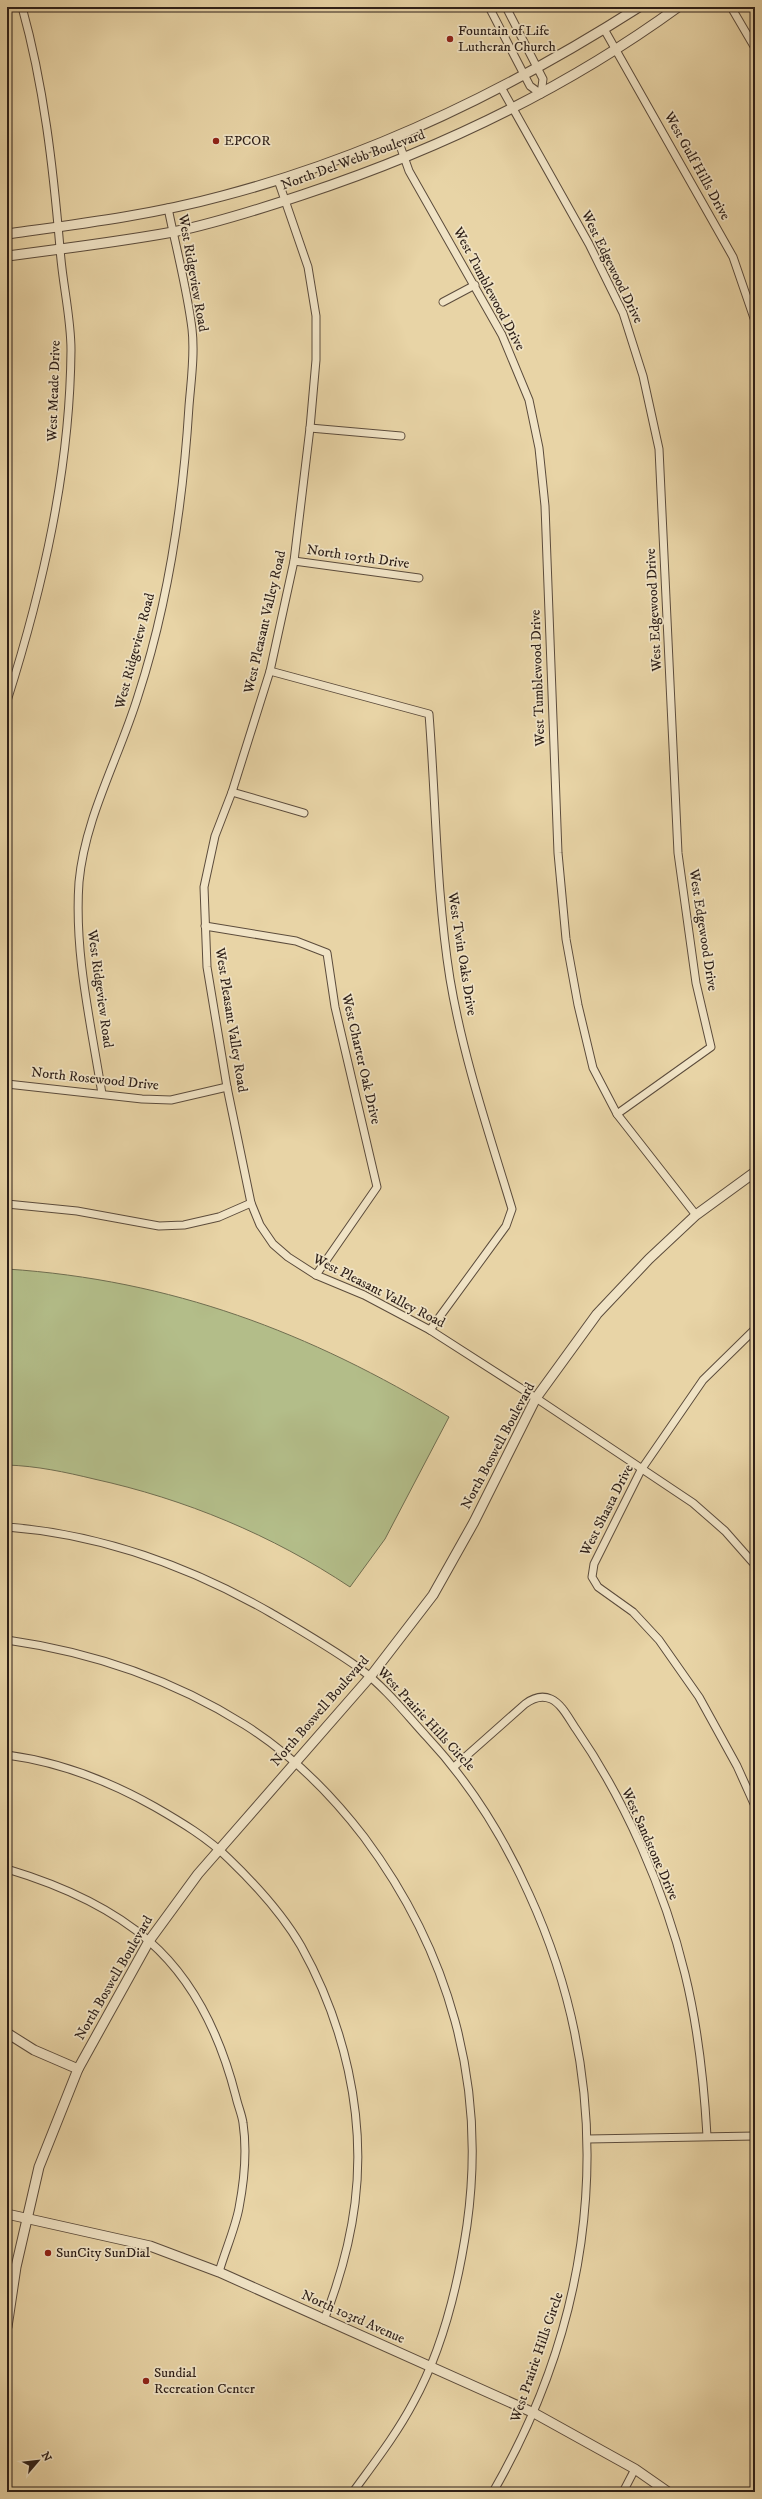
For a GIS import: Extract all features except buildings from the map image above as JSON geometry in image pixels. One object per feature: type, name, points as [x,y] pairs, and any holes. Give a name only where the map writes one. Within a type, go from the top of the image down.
[{"type":"street","name":"West Meade Drive","points":[[7,701],[28,636],[52,535],[66,435],[71,348],[46,120],[22,7]]},
{"type":"street","points":[[489,7],[530,86],[541,94],[543,79],[506,7]]},
{"type":"street","name":"North Del Webb Boulevard","points":[[7,234],[58,227],[168,208],[222,196],[278,180],[397,137],[502,88],[526,76],[639,7]]},
{"type":"street","name":"North Del Webb Boulevard","points":[[7,256],[60,250],[173,232],[284,201],[405,158],[460,134],[541,94],[616,49],[678,7]]},
{"type":"street","points":[[731,7],[755,48]]},
{"type":"street","name":"West Gulf Hills Drive","points":[[604,29],[732,257],[755,321]]},
{"type":"street","name":"West Edgewood Drive","points":[[502,88],[589,244],[623,313],[643,376],[659,449],[678,853],[696,983],[712,1047],[618,1114]]},
{"type":"street","name":"West Tumblewood Drive","points":[[397,137],[409,171],[502,335],[529,400],[539,448],[545,506],[558,853],[566,939],[578,1005],[593,1068],[618,1114],[696,1214]]},
{"type":"street","name":"West Pleasant Valley Road","points":[[278,180],[308,267],[316,316],[316,360],[310,428],[294,561],[270,671],[232,792],[215,836],[204,887],[207,967],[227,1087],[251,1203],[260,1225],[273,1244],[288,1257],[316,1275],[364,1295],[430,1330],[536,1398],[641,1470],[693,1503],[725,1531],[755,1565]]},
{"type":"street","name":"West Ridgeview Road","points":[[102,1094],[78,941],[80,880],[89,831],[138,696],[171,554],[187,446],[192,331],[179,253],[168,208]]},
{"type":"street","points":[[443,302],[475,285]]},
{"type":"street","points":[[310,428],[401,436]]},
{"type":"street","name":"North 105th Drive","points":[[294,561],[419,578]]},
{"type":"street","name":"West Twin Oaks Drive","points":[[270,671],[429,714],[439,889],[450,980],[470,1069],[512,1209],[506,1226],[430,1330]]},
{"type":"street","points":[[232,792],[304,812]]},
{"type":"street","name":"West Charter Oak Drive","points":[[206,926],[296,941],[327,953],[335,1007],[377,1187],[316,1275]]},
{"type":"street","name":"North Rosewood Drive","points":[[7,1084],[171,1100],[227,1087]]},
{"type":"street","name":"North Boswell Boulevard","points":[[7,2327],[27,2218],[39,2167],[78,2069],[149,1941],[219,1850],[294,1762],[370,1677],[433,1595],[474,1522],[536,1398],[597,1314],[648,1258],[696,1214],[755,1172]]},
{"type":"street","points":[[7,1204],[77,1211],[159,1226],[184,1225],[205,1220],[251,1203]]},
{"type":"street","name":"West Shasta Drive","points":[[755,1329],[703,1380],[641,1470],[594,1564],[592,1577],[598,1587],[633,1612],[660,1640],[699,1697],[737,1766],[755,1806]]},
{"type":"street","name":"West Prairie Hills Circle","points":[[7,1528],[68,1536],[119,1548],[160,1561],[238,1595],[293,1626],[370,1677],[455,1766],[500,1834],[542,1922],[567,2000],[576,2039],[588,2139],[585,2216],[571,2305],[534,2413],[493,2492]]},
{"type":"street","points":[[7,1640],[46,1645],[93,1656],[148,1676],[244,1725],[294,1762],[348,1817],[392,1875],[427,1939],[451,2002],[462,2052],[470,2100],[474,2150],[470,2208],[462,2260],[448,2316],[430,2366],[414,2402],[386,2448],[353,2492]]},
{"type":"street","name":"West Sandstone Drive","points":[[455,1766],[525,1704],[534,1699],[546,1697],[557,1703],[576,1728],[599,1764],[633,1832],[653,1876],[671,1927],[685,1973],[694,2018],[705,2099],[707,2136]]},
{"type":"street","points":[[7,1755],[52,1763],[92,1776],[128,1792],[169,1815],[219,1850],[272,1906],[300,1945],[325,1995],[343,2046],[355,2105],[358,2165],[355,2203],[346,2253],[324,2320]]},
{"type":"street","points":[[7,1869],[46,1881],[115,1916],[149,1941],[178,1970],[200,2002],[228,2063],[243,2123],[244,2156],[239,2208],[219,2272]]},
{"type":"street","points":[[7,2033],[34,2050],[78,2069]]},
{"type":"street","points":[[588,2139],[755,2136]]},
{"type":"street","name":"North 103rd Avenue","points":[[7,2214],[150,2246],[219,2272],[534,2413],[635,2469],[668,2492]]},
{"type":"street","points":[[623,2492],[635,2469]]},
{"type":"green space","points":[[7,1269],[68,1275],[126,1285],[182,1298],[237,1315],[291,1336],[344,1360],[397,1387],[449,1417],[385,1539],[350,1587],[320,1568],[259,1535],[194,1508],[128,1487],[83,1476],[40,1468],[7,1465]]},
{"type":"place","name":"Fountain of Life Lutheran Church","points":[[450,39]]},
{"type":"place","name":"EPCOR","points":[[216,141]]},
{"type":"place","name":"SunCity SunDial","points":[[48,2253]]},
{"type":"place","name":"Sundial Recreation Center","points":[[146,2381]]}]
